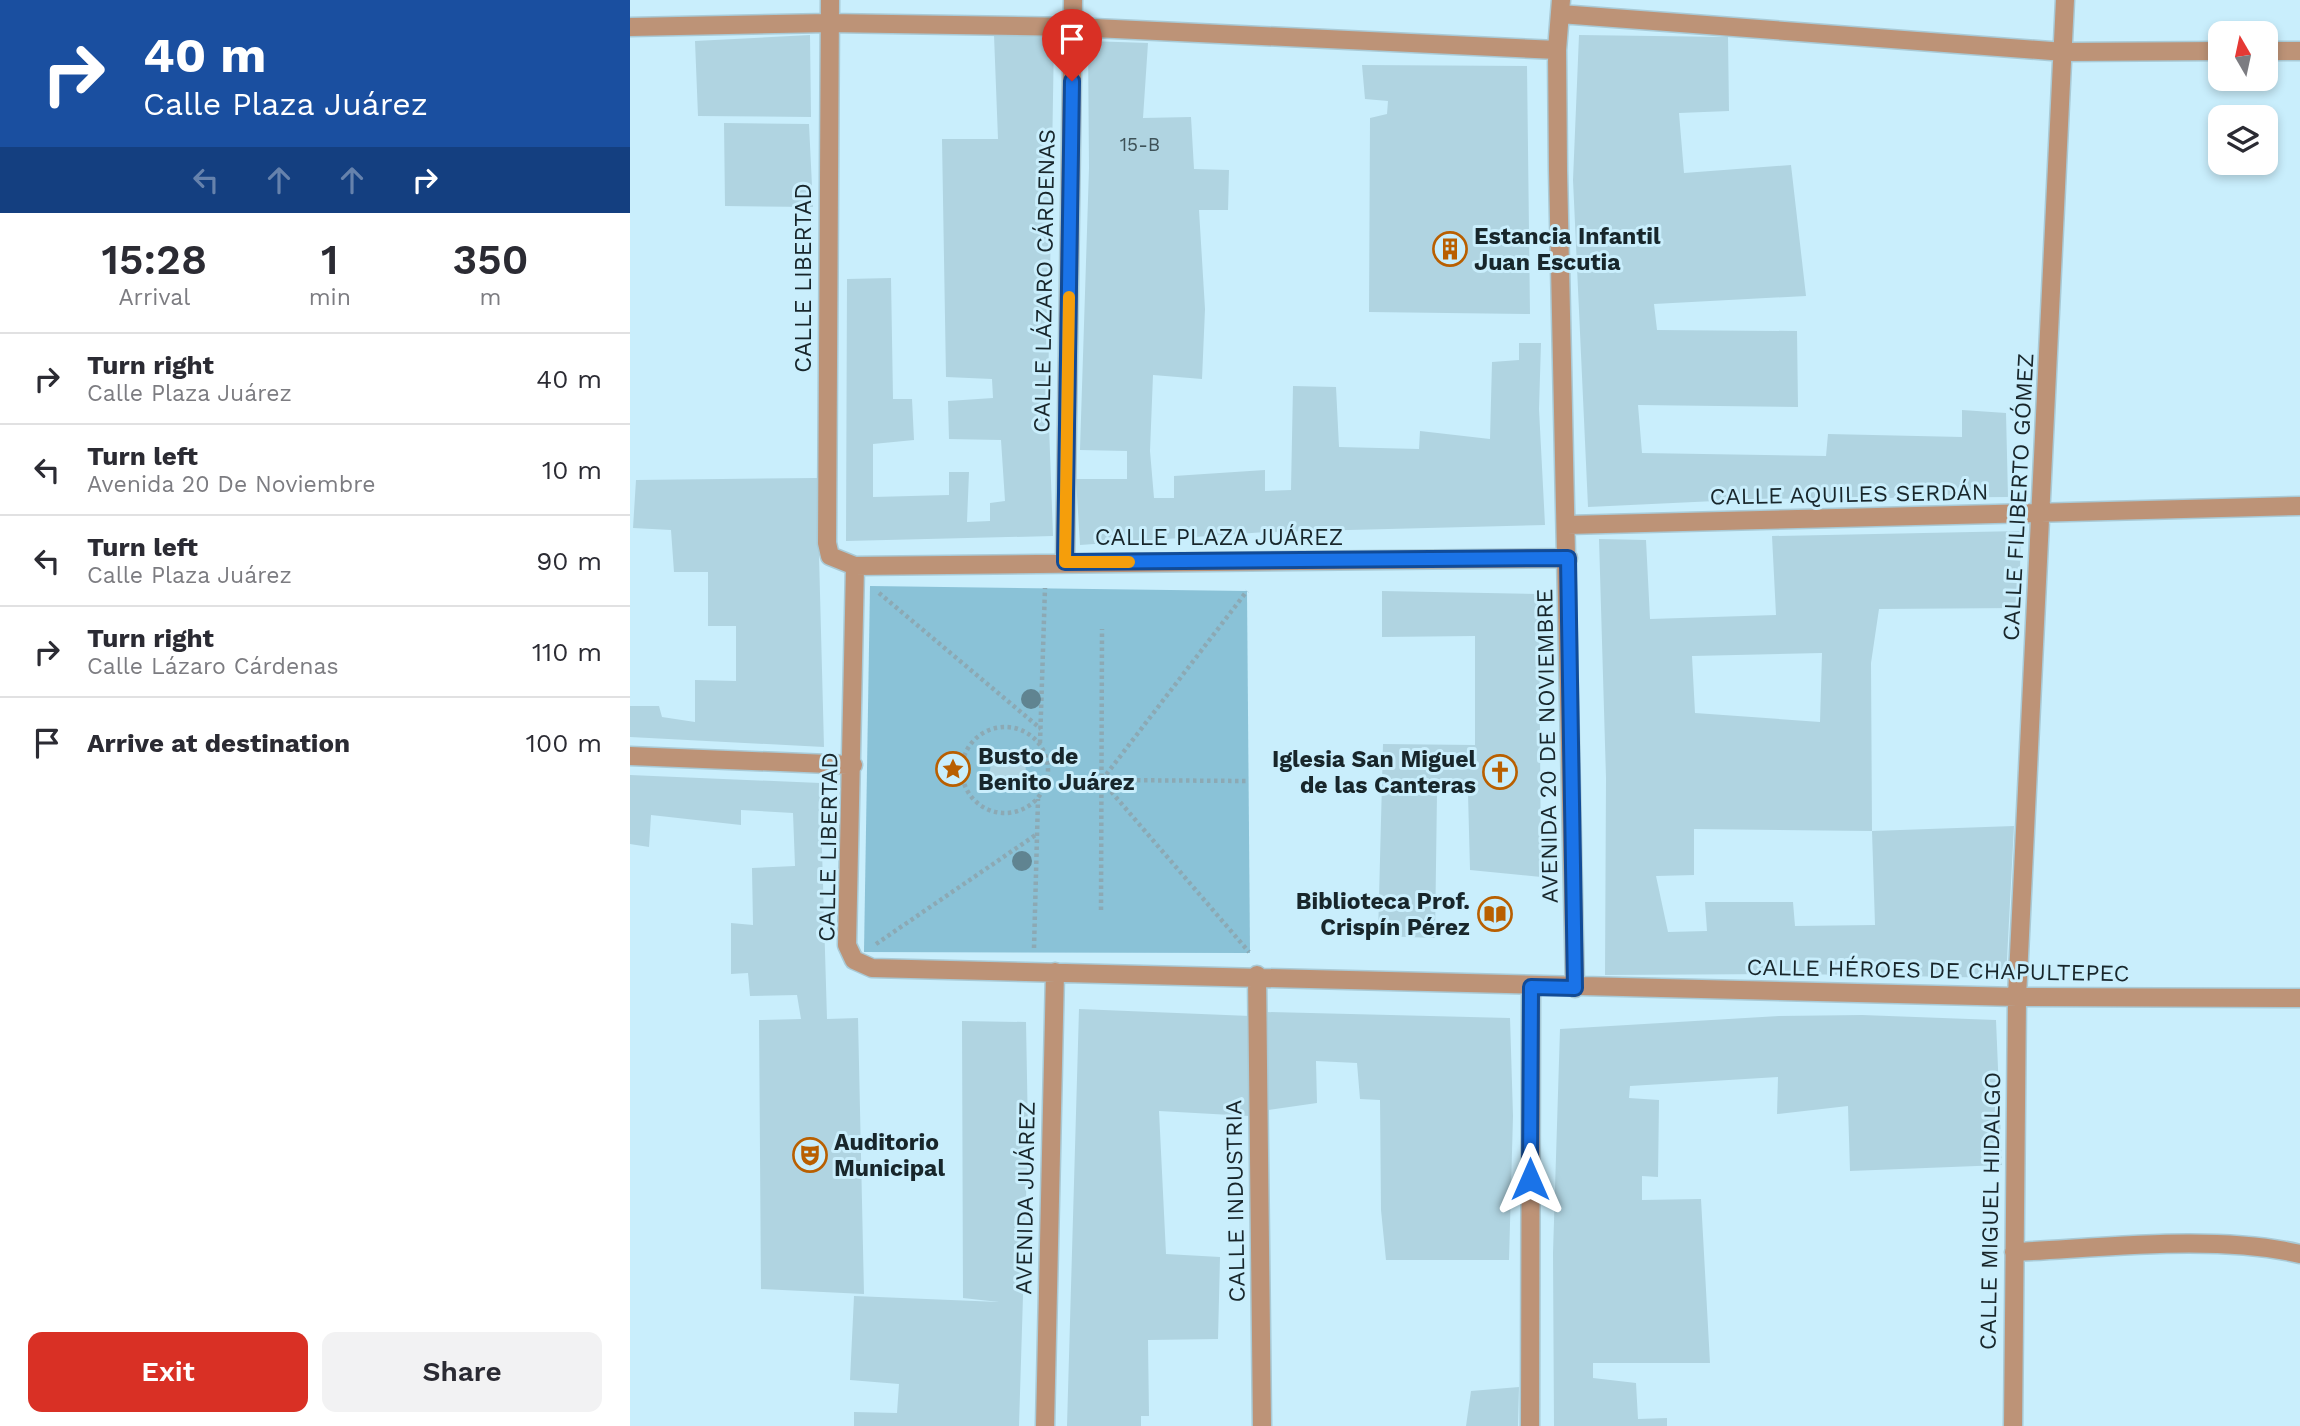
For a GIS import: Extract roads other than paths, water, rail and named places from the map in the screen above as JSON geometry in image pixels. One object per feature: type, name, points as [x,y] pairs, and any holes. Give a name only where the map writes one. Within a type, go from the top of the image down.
[{"type":"street","name":"CALLE LIBERTAD","points":[[830,0],[827,543],[830,556]]},
{"type":"street","name":"CALLE LÁZARO CÁRDENAS","points":[[1065,562],[1073,0]]},
{"type":"street","name":"CALLE FILIBERTO GÓMEZ","points":[[2017,997],[2065,0]]},
{"type":"street","points":[[1561,7],[2064,52],[2208,51]]},
{"type":"street","name":"AVENIDA 20 DE NOVIEMBRE","points":[[1561,7],[1557,50],[1575,988]]},
{"type":"street","points":[[630,27],[829,23],[1073,27],[1557,50]]},
{"type":"street","points":[[2278,51],[2300,51]]},
{"type":"street","name":"CALLE AQUILES SERDÁN","points":[[1567,525],[2300,506]]},
{"type":"street","name":"CALLE PLAZA JUÁREZ","points":[[830,556],[855,566],[1568,558]]},
{"type":"street","name":"CALLE LIBERTAD","points":[[855,566],[853,765],[847,945],[854,960],[872,968],[1055,972]]},
{"type":"street","points":[[630,756],[853,765]]},
{"type":"street","points":[[1055,972],[1257,975],[1575,988]]},
{"type":"street","name":"AVENIDA JUÁREZ","points":[[1045,1426],[1055,972]]},
{"type":"street","name":"CALLE INDUSTRIA","points":[[1257,975],[1262,1426]]},
{"type":"street","points":[[1530,1426],[1531,987]]},
{"type":"street","name":"CALLE HÉROES DE CHAPULTEPEC","points":[[1575,988],[2017,997],[2300,998]]},
{"type":"street","name":"CALLE MIGUEL HIDALGO","points":[[2013,1426],[2017,997]]},
{"type":"street","points":[[2014,1252],[2161,1245],[2274,1248],[2300,1254]]},
{"type":"place","name":"Estancia Infantil Juan Escutia","points":[[1450,249]]},
{"type":"place","name":"Busto de Benito Juárez","points":[[953,769]]},
{"type":"place","name":"Iglesia San Miguel de las Canteras","points":[[1500,772]]},
{"type":"place","name":"Biblioteca Prof. Crispín Pérez","points":[[1495,914]]},
{"type":"place","name":"Auditorio Municipal","points":[[810,1155]]}]
